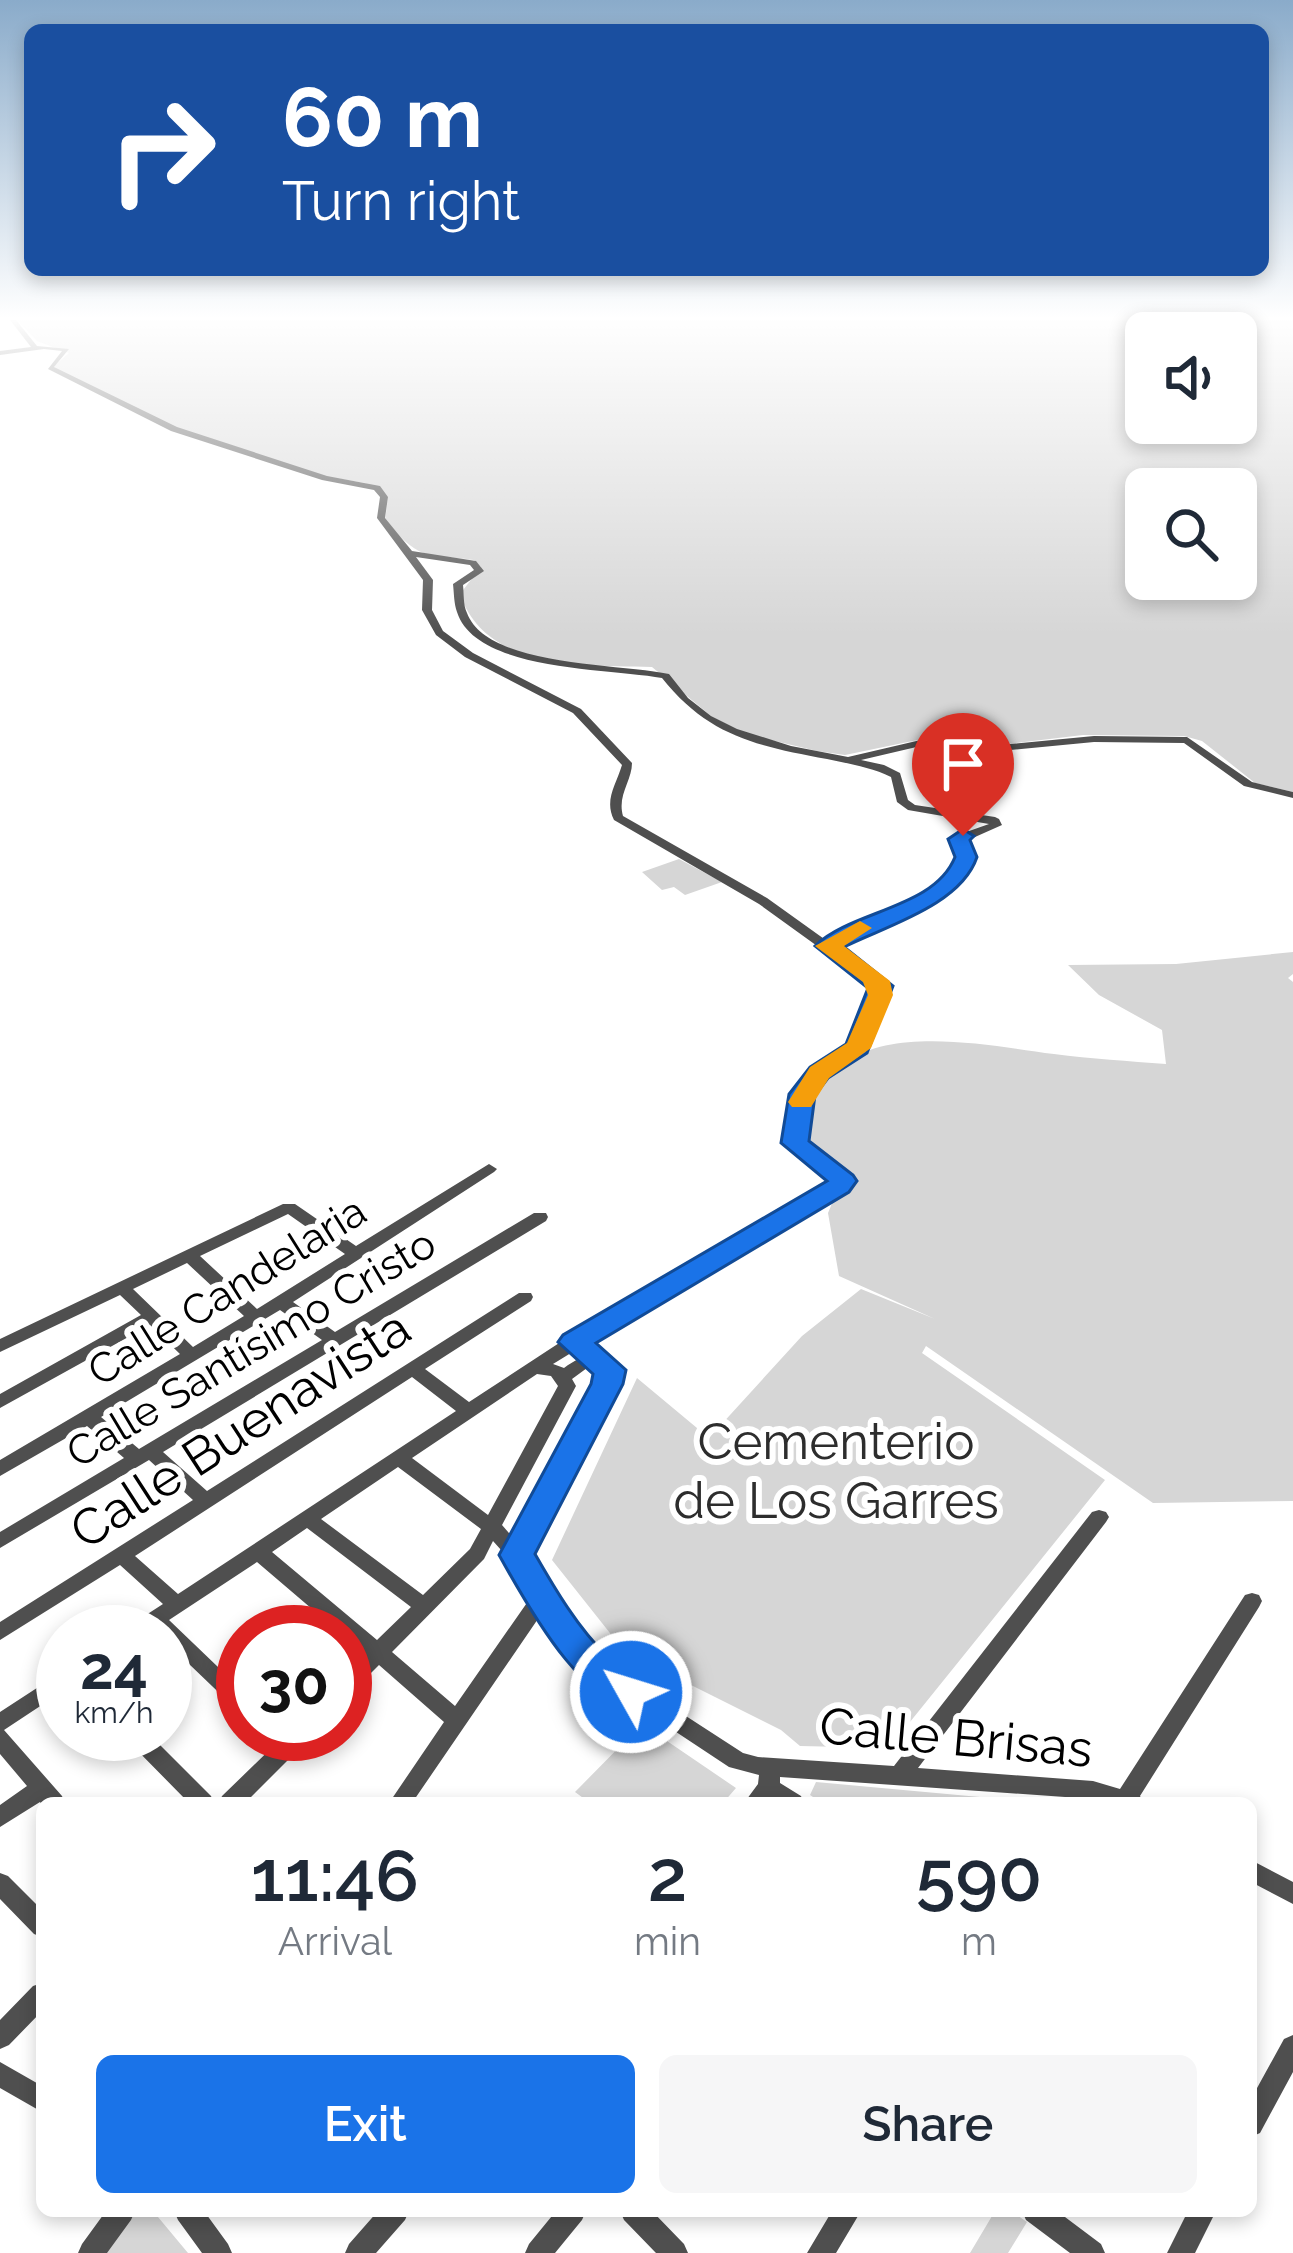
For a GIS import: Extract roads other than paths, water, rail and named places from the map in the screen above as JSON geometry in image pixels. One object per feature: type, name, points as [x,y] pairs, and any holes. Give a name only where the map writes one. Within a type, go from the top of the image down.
[{"type":"street","points":[[122,1555],[176,1604],[260,1553],[579,1338],[839,1186],[843,1181],[837,1175],[794,1143],[802,1094],[819,1072],[858,1048],[881,986],[764,901],[618,818],[613,809],[617,787],[628,765],[577,711],[469,655],[439,633],[427,610],[428,580],[381,518],[384,497],[376,488],[325,478],[166,425]]},
{"type":"street","points":[[409,553],[473,563],[478,571],[458,584],[463,617],[512,652],[554,665],[643,669],[665,676],[678,696],[746,739],[848,759],[896,775],[903,802],[912,808],[991,818],[996,825],[959,839],[966,857],[962,868],[937,892],[827,946]]},
{"type":"street","points":[[848,759],[925,742],[1000,748],[1170,738],[1196,743],[1248,784],[1293,795]]},
{"type":"street","name":"Calle Candelaria","points":[[0,1469],[280,1302],[489,1168]]},
{"type":"street","points":[[0,1346],[125,1290],[289,1207],[356,1254]]},
{"type":"street","name":"Calle Santísimo Cristo","points":[[0,1541],[540,1217]]},
{"type":"street","points":[[191,1258],[255,1317]]},
{"type":"street","points":[[125,1290],[191,1355]]},
{"type":"street","name":"Calle Buenavista","points":[[0,1632],[525,1297]]},
{"type":"street","points":[[280,1302],[332,1339]]},
{"type":"street","points":[[0,1402],[151,1317]]},
{"type":"street","points":[[517,1555],[607,1384],[610,1370],[594,1361],[579,1338]]},
{"type":"street","points":[[563,1377],[583,1362],[594,1361]]},
{"type":"street","points":[[372,1657],[477,1554],[494,1529],[567,1386],[556,1370],[534,1368]]},
{"type":"street","points":[[413,1369],[469,1412]]},
{"type":"street","points":[[90,1418],[206,1501]]},
{"type":"street","points":[[400,1459],[494,1529],[594,1667],[764,1785]]},
{"type":"street","points":[[902,1773],[1099,1517]]},
{"type":"street","points":[[309,1520],[422,1605]]},
{"type":"street","points":[[260,1553],[454,1718]]},
{"type":"street","points":[[404,1797],[454,1718],[542,1598]]},
{"type":"street","points":[[1131,1797],[1252,1601]]},
{"type":"street","points":[[0,1723],[36,1698]]},
{"type":"street","points":[[0,1738],[48,1796]]},
{"type":"street","points":[[162,1761],[197,1797]]},
{"type":"street","points":[[235,1797],[267,1761]]},
{"type":"street","name":"Calle Brisas","points":[[764,1785],[902,1773],[1094,1790],[1114,1797]]},
{"type":"street","points":[[0,1816],[36,1801]]},
{"type":"street","points":[[1257,1873],[1293,1894]]},
{"type":"street","points":[[0,1882],[36,1920]]},
{"type":"street","points":[[0,2037],[36,2000]]},
{"type":"street","points":[[1257,2107],[1293,2047]]},
{"type":"street","points":[[0,2074],[36,2096]]},
{"type":"street","points":[[91,2253],[118,2217]]},
{"type":"street","points":[[192,2217],[219,2253]]},
{"type":"street","points":[[358,2253],[391,2217]]},
{"type":"street","points":[[538,2253],[568,2217]]},
{"type":"street","points":[[639,2217],[675,2253]]},
{"type":"street","points":[[820,2253],[844,2217]]},
{"type":"street","points":[[1043,2217],[1092,2253]]},
{"type":"street","points":[[1180,2253],[1200,2217]]},
{"type":"park label","name":"Cementerio de Los Garres","points":[[836,1470]]}]
